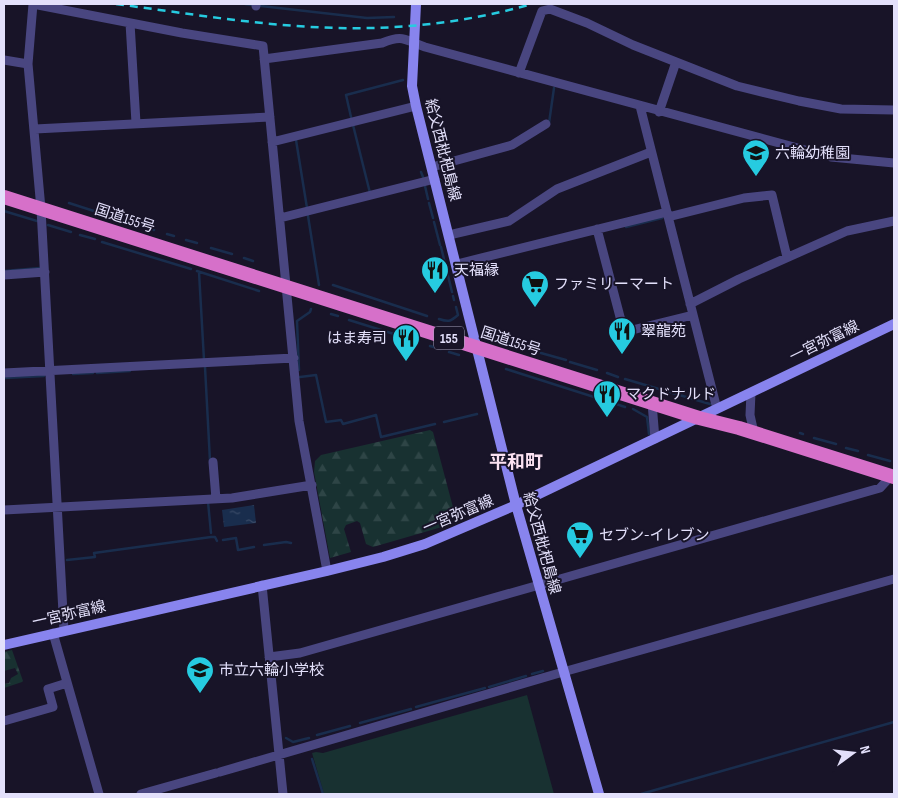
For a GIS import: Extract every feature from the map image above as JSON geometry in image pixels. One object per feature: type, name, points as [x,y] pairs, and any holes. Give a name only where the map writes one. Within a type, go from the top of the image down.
[{"type":"highway","name":"国道155号","points":[[4,197],[652,403],[893,477]]},
{"type":"main road","name":"給父西枇杷島線","points":[[416,4],[412,86],[416,106],[450,235],[516,505],[599,794]]},
{"type":"main road","name":"一宮弥富線","points":[[4,645],[327,571],[425,544],[516,505],[894,324]]},
{"type":"street","points":[[64,631],[41,209],[28,64],[33,4],[262,46],[300,421],[327,571]]},
{"type":"street","points":[[519,73],[542,11],[550,9],[587,23],[633,46],[737,86],[841,109],[894,110]]},
{"type":"street","points":[[130,23],[136,123]]},
{"type":"street","points":[[264,59],[382,43],[394,38],[404,38],[414,44],[659,112],[831,157],[894,163]]},
{"type":"street","points":[[4,60],[28,64]]},
{"type":"street","points":[[659,112],[676,62]]},
{"type":"street","points":[[272,142],[416,106]]},
{"type":"street","points":[[640,106],[717,409]]},
{"type":"street","points":[[35,129],[270,117]]},
{"type":"street","points":[[432,167],[512,145],[546,124]]},
{"type":"street","points":[[450,235],[509,220],[557,189],[651,152]]},
{"type":"street","points":[[280,218],[435,180]]},
{"type":"street","points":[[457,264],[597,229],[744,198],[772,194],[787,258]]},
{"type":"street","points":[[690,304],[738,279],[847,231],[894,221]]},
{"type":"street","points":[[597,229],[624,332],[693,315]]},
{"type":"street","points":[[4,275],[45,272]]},
{"type":"street","points":[[4,373],[294,358]]},
{"type":"street","points":[[751,393],[750,416],[754,433]]},
{"type":"street","points":[[652,403],[655,439]]},
{"type":"street","points":[[213,462],[216,499]]},
{"type":"street","points":[[269,657],[300,653],[880,488],[893,477]]},
{"type":"street","points":[[4,510],[232,498],[312,486]]},
{"type":"street","points":[[141,794],[166,791],[218,772],[894,579]]},
{"type":"street","points":[[262,585],[283,794]]},
{"type":"street","points":[[53,633],[99,794]]},
{"type":"street","points":[[4,721],[53,707],[48,688],[67,683]]},
{"type":"green space","points":[[430,430],[433,432],[454,511],[451,513],[452,521],[442,527],[373,547],[366,544],[360,523],[357,521],[346,525],[344,529],[351,552],[330,558],[314,472],[315,461],[321,455]]},
{"type":"green space","points":[[12,650],[23,681],[4,688],[4,684],[9,683],[11,678],[18,674],[15,668],[4,671],[4,652]]},
{"type":"green space","points":[[527,695],[554,794],[324,794],[312,753],[323,753]]},
{"type":"water","points":[[254,505],[256,523],[224,527],[222,510]]},
{"type":"waterway","points":[[245,4],[252,5]]},
{"type":"waterway","points":[[261,6],[367,18],[394,17]]},
{"type":"waterway","points":[[351,117],[346,95],[403,80]]},
{"type":"waterway","points":[[549,123],[554,88]]},
{"type":"waterway","points":[[353,125],[370,193]]},
{"type":"waterway","points":[[296,140],[307,208]]},
{"type":"waterway","points":[[421,172],[423,177]]},
{"type":"waterway","points":[[425,186],[428,199]]},
{"type":"waterway","points":[[69,203],[97,212]]},
{"type":"waterway","points":[[429,203],[433,218]]},
{"type":"waterway","points":[[4,211],[37,221]]},
{"type":"waterway","points":[[105,214],[137,225]]},
{"type":"waterway","points":[[308,216],[319,285]]},
{"type":"waterway","points":[[626,227],[662,218]]},
{"type":"waterway","points":[[434,222],[440,245]]},
{"type":"waterway","points":[[48,225],[71,232]]},
{"type":"waterway","points":[[144,227],[154,230]]},
{"type":"waterway","points":[[167,234],[174,236]]},
{"type":"waterway","points":[[80,235],[95,239]]},
{"type":"waterway","points":[[186,240],[197,243]]},
{"type":"waterway","points":[[102,242],[191,269]]},
{"type":"waterway","points":[[441,247],[452,292]]},
{"type":"waterway","points":[[211,248],[232,254]]},
{"type":"waterway","points":[[244,258],[253,261]]},
{"type":"waterway","points":[[4,271],[40,268]]},
{"type":"waterway","points":[[197,271],[259,291]]},
{"type":"waterway","points":[[199,272],[204,360]]},
{"type":"waterway","points":[[333,285],[427,316]]},
{"type":"waterway","points":[[453,296],[454,300]]},
{"type":"waterway","points":[[439,319],[447,321],[453,319],[458,315],[456,307]]},
{"type":"waterway","points":[[299,370],[297,321],[310,312],[311,309]]},
{"type":"waterway","points":[[331,314],[338,316]]},
{"type":"waterway","points":[[349,320],[410,339]]},
{"type":"waterway","points":[[493,338],[509,343]]},
{"type":"waterway","points":[[430,346],[441,349]]},
{"type":"waterway","points":[[529,349],[534,351]]},
{"type":"waterway","points":[[449,352],[459,355]]},
{"type":"waterway","points":[[541,353],[566,360]]},
{"type":"waterway","points":[[570,362],[597,370]]},
{"type":"waterway","points":[[205,367],[210,461]]},
{"type":"waterway","points":[[506,369],[594,397]]},
{"type":"waterway","points":[[97,373],[130,371]]},
{"type":"waterway","points":[[73,374],[93,373]]},
{"type":"waterway","points":[[607,373],[618,377]]},
{"type":"waterway","points":[[300,377],[316,375],[326,422],[341,420],[343,424],[376,415],[381,437],[435,424]]},
{"type":"waterway","points":[[4,378],[44,376]]},
{"type":"waterway","points":[[625,379],[710,404]]},
{"type":"waterway","points":[[604,400],[625,407]]},
{"type":"waterway","points":[[633,409],[647,417],[649,434]]},
{"type":"waterway","points":[[444,422],[477,414]]},
{"type":"waterway","points":[[814,438],[836,444]]},
{"type":"waterway","points":[[846,448],[858,451]]},
{"type":"waterway","points":[[868,455],[890,461]]},
{"type":"waterway","points":[[208,502],[211,533]]},
{"type":"waterway","points":[[67,560],[95,557],[94,553],[211,537],[215,537],[217,541]]},
{"type":"waterway","points":[[223,540],[236,538],[238,550],[254,547]]},
{"type":"waterway","points":[[264,545],[291,543]]},
{"type":"waterway","points":[[532,674],[543,671]]},
{"type":"waterway","points":[[489,687],[526,676]]},
{"type":"waterway","points":[[416,707],[485,688]]},
{"type":"waterway","points":[[360,723],[411,709]]},
{"type":"waterway","points":[[641,794],[894,722]]},
{"type":"waterway","points":[[317,735],[350,726]]},
{"type":"waterway","points":[[286,738],[293,742],[309,738]]},
{"type":"waterway","points":[[312,759],[323,794]]},
{"type":"railway","points":[[116,4],[274,24],[338,28],[411,26],[492,14],[532,4]]},
{"type":"place","name":"六輪幼稚園","points":[[756,177]]},
{"type":"place","name":"天福縁","points":[[435,294]]},
{"type":"place","name":"ファミリーマート","points":[[535,308]]},
{"type":"place","name":"翠龍苑","points":[[622,355]]},
{"type":"place","name":"はま寿司","points":[[406,362]]},
{"type":"place","name":"マクドナルド","points":[[607,418]]},
{"type":"place","name":"セブン-イレブン","points":[[580,559]]},
{"type":"place","name":"市立六輪小学校","points":[[200,694]]},
{"type":"district","name":"平和町","points":[[516,462]]}]
